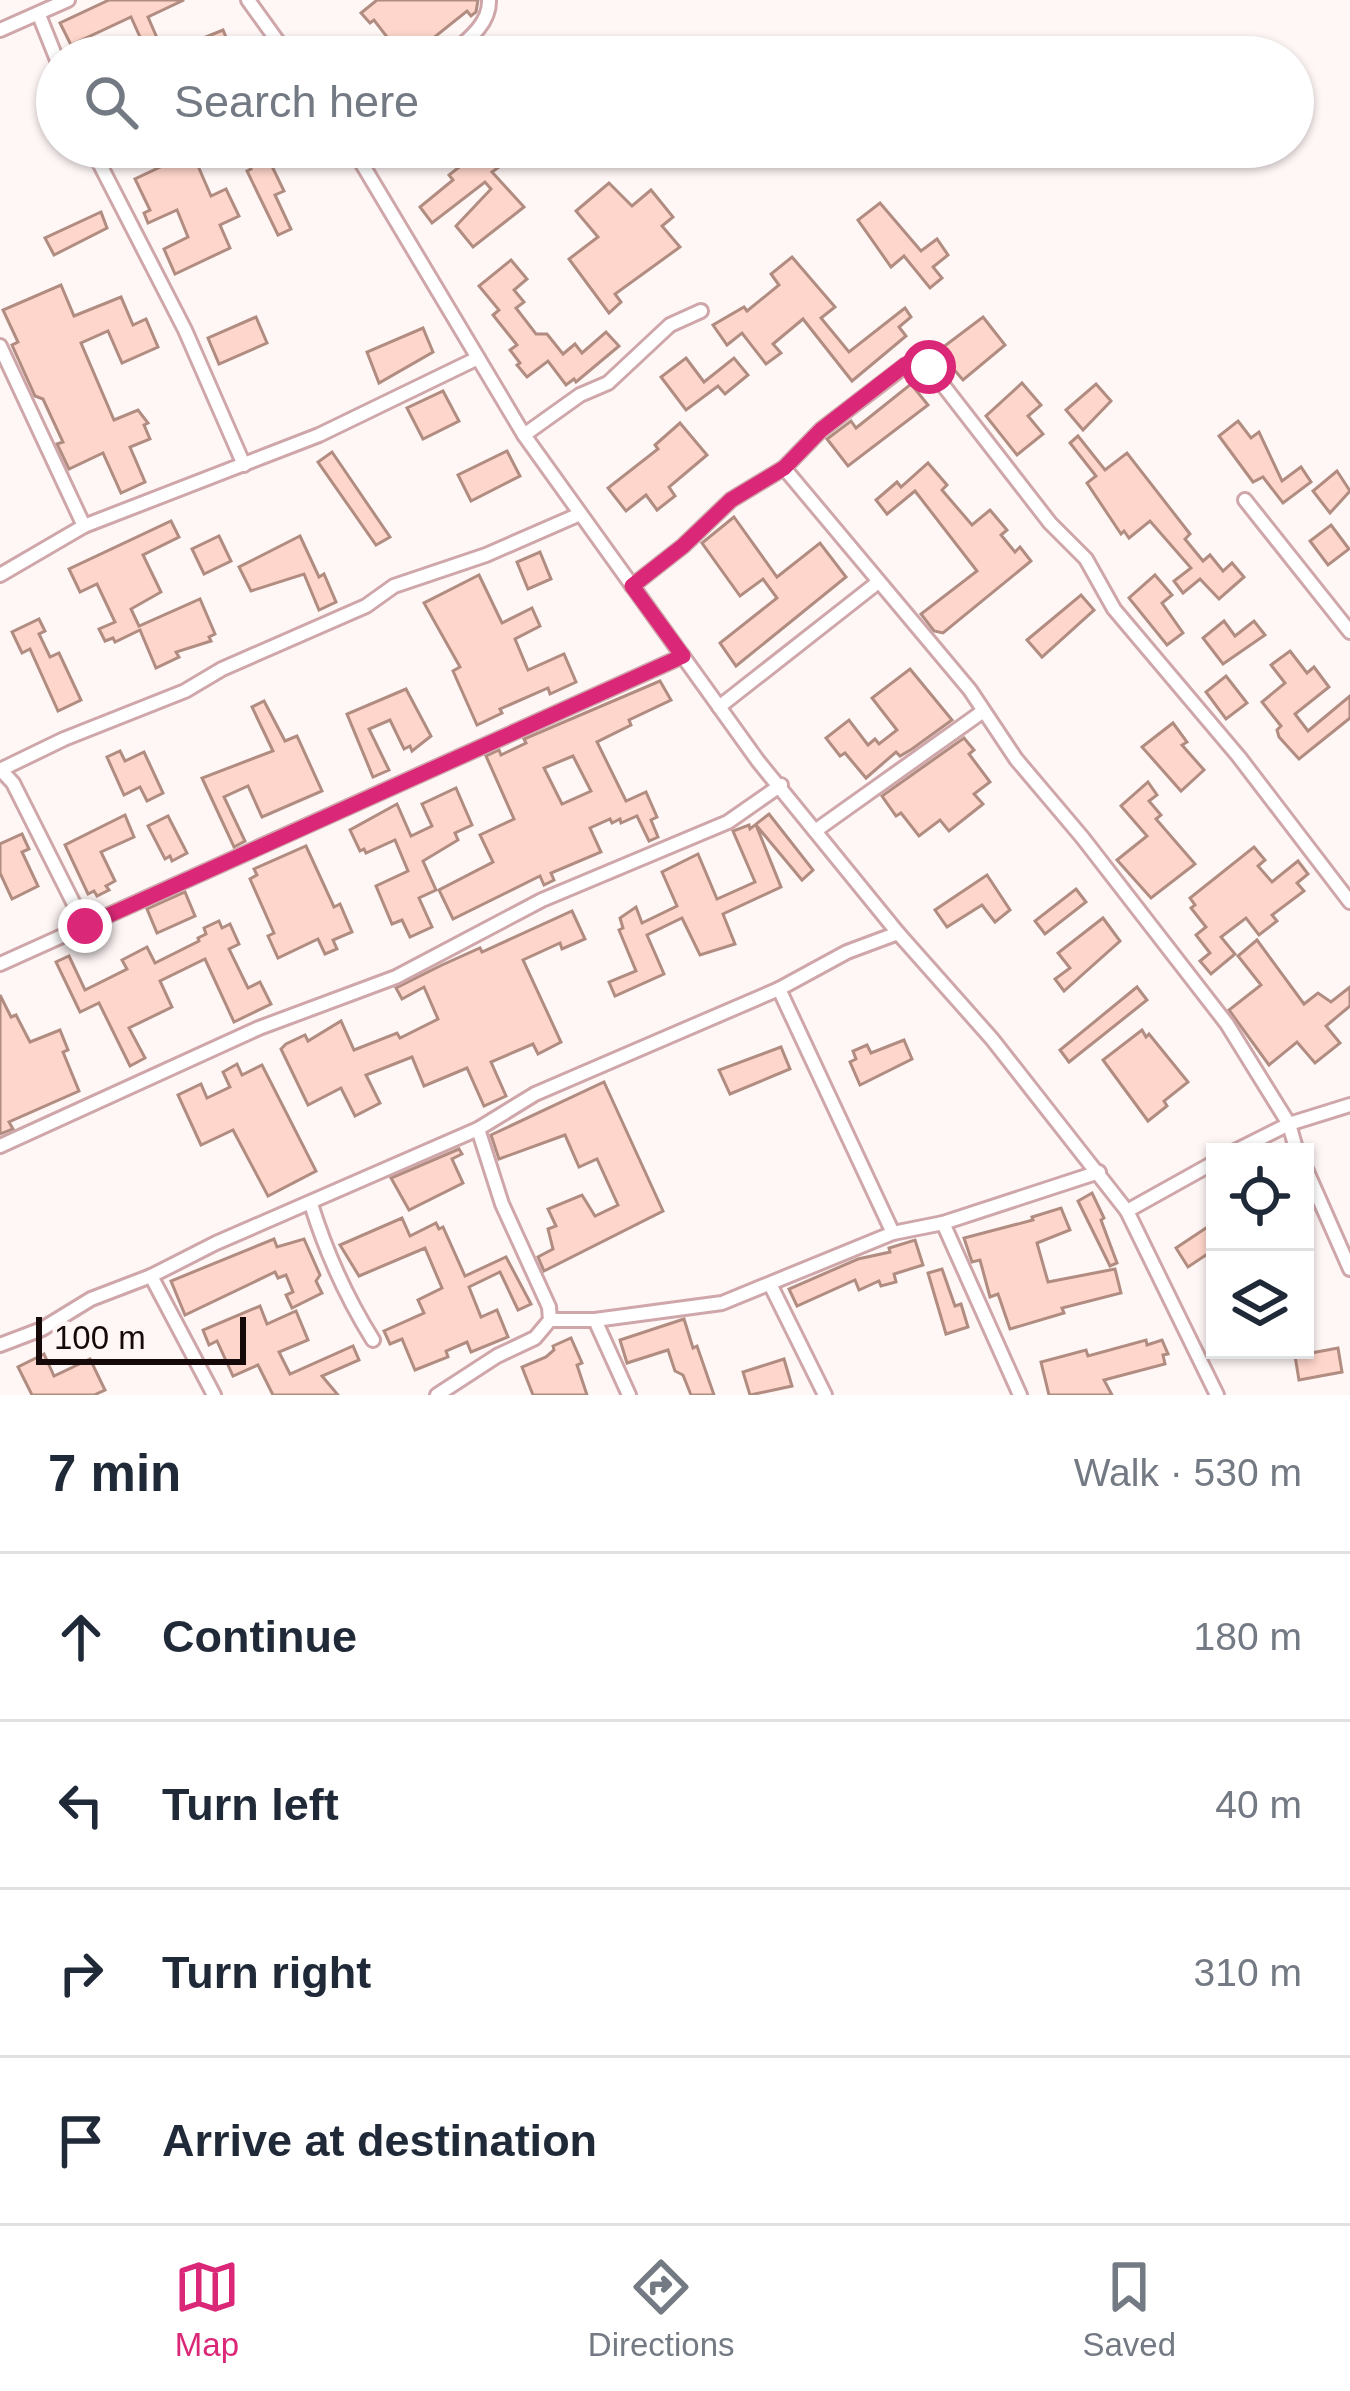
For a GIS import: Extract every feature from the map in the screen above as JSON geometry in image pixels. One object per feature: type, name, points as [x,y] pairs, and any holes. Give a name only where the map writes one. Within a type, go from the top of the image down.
[{"type":"street","points":[[0,30],[68,0]]},
{"type":"street","points":[[248,0],[274,36]]},
{"type":"street","points":[[473,36],[489,11],[489,0]]},
{"type":"street","points":[[39,15],[47,36]]},
{"type":"street","points":[[102,168],[185,330],[244,465]]},
{"type":"street","points":[[365,168],[524,435],[758,761],[898,933],[992,1039],[1127,1211],[1216,1395]]},
{"type":"street","points":[[524,435],[580,394],[608,383],[670,325],[701,311]]},
{"type":"street","points":[[0,346],[84,526]]},
{"type":"street","points":[[0,575],[84,526],[392,403],[478,358]]},
{"type":"street","points":[[632,586],[731,500],[784,468],[821,430],[906,364],[929,367],[1051,523],[1086,559],[1114,608],[1239,757],[1350,902]]},
{"type":"street","points":[[784,468],[970,690],[982,712],[1227,1024],[1288,1124],[1294,1143]]},
{"type":"street","points":[[1245,500],[1350,632]]},
{"type":"street","points":[[85,926],[14,783],[1,770],[64,739],[185,691],[221,669],[366,606],[394,586],[486,555],[580,514]]},
{"type":"street","points":[[719,706],[877,583]]},
{"type":"street","points":[[0,964],[683,656]]},
{"type":"street","points":[[815,831],[982,712]]},
{"type":"street","points":[[14,783],[18,762]]},
{"type":"street","points":[[0,1146],[259,1028],[396,977],[542,900],[728,822],[781,785]]},
{"type":"street","points":[[0,1345],[55,1323],[91,1299],[478,1129],[535,1094],[898,933]]},
{"type":"street","points":[[779,989],[893,1233]]},
{"type":"street","points":[[1251,1143],[1288,1124],[1350,1105]]},
{"type":"street","points":[[442,1394],[496,1357],[535,1338],[550,1320],[549,1307],[486,1160],[478,1129]]},
{"type":"street","points":[[1127,1211],[1206,1167]]},
{"type":"street","points":[[550,1320],[595,1320],[722,1303],[893,1233],[943,1223],[1099,1172]]},
{"type":"street","points":[[1314,1187],[1350,1269]]},
{"type":"street","points":[[311,1204],[324,1246],[373,1340]]},
{"type":"street","points":[[943,1223],[1020,1395]]},
{"type":"street","points":[[151,1276],[214,1395]]},
{"type":"street","points":[[771,1286],[825,1395]]},
{"type":"street","points":[[595,1320],[629,1395]]},
{"type":"building","points":[[109,0],[184,0],[148,17],[156,36],[140,36],[131,17],[90,36],[66,36],[60,23]]},
{"type":"building","points":[[377,0],[478,0],[476,12],[471,16],[467,11],[436,36],[386,36],[361,13]]},
{"type":"building","points":[[158,168],[199,168],[211,196],[226,189],[239,216],[220,225],[230,248],[175,274],[164,249],[188,237],[177,210],[148,223],[144,213],[150,210],[135,179]]},
{"type":"building","points":[[273,168],[284,191],[275,195],[291,229],[278,235],[247,171]]},
{"type":"building","points":[[458,168],[498,168],[492,172],[524,207],[473,247],[456,226],[491,189],[485,182],[432,223],[420,207],[453,180],[449,175]]},
{"type":"building","points":[[609,183],[632,206],[651,190],[673,217],[662,226],[680,247],[615,294],[621,302],[609,313],[569,259],[598,237],[576,211]]},
{"type":"building","points":[[880,203],[921,251],[937,239],[948,255],[933,267],[942,278],[930,288],[904,256],[891,267],[858,220]]},
{"type":"building","points":[[101,212],[107,228],[54,255],[45,238]]},
{"type":"building","points":[[792,257],[835,307],[821,318],[849,352],[905,308],[911,317],[899,327],[906,336],[852,381],[803,319],[773,344],[781,353],[766,364],[742,333],[727,345],[713,325],[744,307],[747,311],[779,285],[771,274]]},
{"type":"building","points":[[511,260],[527,279],[514,290],[524,302],[516,308],[536,334],[547,334],[563,354],[575,344],[582,353],[606,332],[619,346],[576,382],[566,385],[548,361],[527,377],[517,365],[510,350],[517,345],[493,315],[499,310],[479,286]]},
{"type":"building","points":[[61,285],[74,316],[121,297],[133,325],[146,319],[158,347],[122,363],[108,331],[81,343],[114,420],[138,410],[148,423],[144,425],[150,439],[130,447],[145,482],[121,493],[103,453],[69,469],[57,444],[63,442],[12,345],[18,342],[3,310]]},
{"type":"building","points":[[256,317],[267,343],[219,364],[208,338]]},
{"type":"building","points":[[983,317],[1005,345],[963,380],[938,351]]},
{"type":"building","points":[[423,328],[433,352],[379,383],[367,352]]},
{"type":"building","points":[[686,358],[704,382],[734,358],[748,375],[725,394],[718,386],[686,410],[661,377]]},
{"type":"building","points":[[1022,383],[1041,405],[1028,416],[1043,434],[1017,455],[986,416]]},
{"type":"building","points":[[911,384],[928,405],[848,466],[827,439],[851,421],[856,428]]},
{"type":"building","points":[[1096,384],[1111,401],[1083,430],[1066,410]]},
{"type":"building","points":[[443,391],[459,421],[423,439],[407,408]]},
{"type":"building","points":[[1238,421],[1251,438],[1259,432],[1282,481],[1301,467],[1311,482],[1283,503],[1263,477],[1253,482],[1219,436]]},
{"type":"building","points":[[680,423],[707,455],[669,487],[675,496],[657,510],[646,495],[626,511],[608,488],[658,449],[655,445]]},
{"type":"building","points":[[1078,436],[1105,470],[1127,453],[1190,534],[1185,539],[1203,561],[1210,555],[1223,571],[1232,563],[1244,577],[1219,599],[1200,579],[1183,593],[1174,581],[1191,568],[1150,521],[1129,538],[1124,531],[1121,534],[1087,483],[1096,476],[1070,443]]},
{"type":"building","points":[[507,451],[520,476],[471,501],[458,475]]},
{"type":"building","points":[[332,452],[390,537],[376,545],[318,462]]},
{"type":"building","points":[[928,463],[947,485],[942,490],[972,525],[990,510],[1007,530],[1001,535],[1015,552],[1020,547],[1031,561],[943,633],[934,631],[921,614],[977,571],[915,491],[887,514],[876,500],[897,482],[901,487]]},
{"type":"building","points":[[1337,471],[1350,491],[1330,513],[1313,491]]},
{"type":"building","points":[[734,517],[777,577],[820,543],[846,577],[736,666],[720,643],[777,598],[763,579],[740,596],[702,543]]},
{"type":"building","points":[[171,521],[179,537],[143,555],[161,592],[131,609],[139,626],[200,599],[215,634],[209,637],[211,641],[176,652],[179,657],[156,668],[140,630],[115,642],[113,638],[105,641],[99,629],[115,622],[97,584],[80,592],[69,569]]},
{"type":"building","points":[[1331,525],[1349,549],[1328,565],[1310,541]]},
{"type":"building","points":[[219,536],[231,561],[204,574],[192,549]]},
{"type":"building","points":[[300,536],[336,602],[319,610],[304,574],[251,591],[239,567]]},
{"type":"building","points":[[540,552],[551,579],[528,589],[517,562]]},
{"type":"building","points":[[479,575],[502,623],[532,608],[540,626],[515,639],[528,670],[564,654],[576,682],[550,694],[548,688],[477,725],[453,671],[460,667],[424,603]]},
{"type":"building","points":[[1155,575],[1172,595],[1162,603],[1183,633],[1167,645],[1129,598]]},
{"type":"building","points":[[1081,595],[1094,610],[1042,657],[1027,640]]},
{"type":"building","points":[[39,619],[45,631],[39,634],[50,657],[59,653],[81,700],[58,711],[30,649],[22,653],[12,632]]},
{"type":"building","points":[[1224,621],[1235,636],[1254,621],[1265,635],[1223,664],[1203,638]]},
{"type":"building","points":[[1290,651],[1307,673],[1314,667],[1329,687],[1295,714],[1308,731],[1350,696],[1350,718],[1299,759],[1279,737],[1281,726],[1262,702],[1285,683],[1271,665]]},
{"type":"building","points":[[910,669],[952,720],[900,756],[896,752],[866,778],[826,738],[849,720],[868,745],[875,739],[879,744],[897,730],[872,698]]},
{"type":"building","points":[[1226,676],[1247,703],[1226,719],[1206,692]]},
{"type":"building","points":[[660,681],[671,700],[597,742],[626,801],[646,792],[657,817],[651,820],[658,837],[649,841],[637,816],[621,823],[610,819],[590,828],[601,852],[551,873],[554,880],[544,885],[540,876],[453,919],[439,890],[493,862],[480,835],[514,819],[486,756],[499,750],[501,755],[526,743],[524,739]],"holes":[[[573,756],[591,791],[562,804],[544,768]]]},
{"type":"building","points":[[406,689],[431,736],[412,751],[410,746],[404,749],[390,720],[369,729],[389,770],[373,777],[347,714]]},
{"type":"building","points":[[264,701],[285,741],[297,736],[322,791],[262,817],[248,786],[224,797],[245,841],[234,847],[202,778],[273,751],[252,707]]},
{"type":"building","points":[[1173,723],[1187,742],[1182,745],[1204,770],[1181,791],[1142,747]]},
{"type":"building","points":[[964,738],[974,750],[969,754],[990,782],[974,794],[983,804],[949,831],[940,820],[919,836],[882,796]]},
{"type":"building","points":[[120,751],[125,761],[144,752],[163,793],[147,801],[140,787],[124,795],[107,757]]},
{"type":"building","points":[[1148,782],[1157,795],[1149,801],[1161,815],[1156,819],[1195,864],[1151,898],[1117,860],[1147,836],[1121,806]]},
{"type":"building","points":[[456,788],[472,825],[455,833],[458,840],[423,861],[436,890],[419,898],[432,927],[410,937],[402,920],[392,924],[376,886],[408,871],[395,840],[366,853],[360,851],[350,830],[397,804],[411,836],[432,826],[422,804]]},
{"type":"building","points":[[769,814],[813,870],[802,880],[756,825],[781,887],[723,914],[735,944],[700,955],[682,918],[647,935],[664,974],[615,996],[609,982],[636,971],[619,930],[623,928],[620,918],[636,907],[642,923],[677,906],[662,872],[698,854],[717,899],[755,882],[733,831],[749,825],[750,829]]},
{"type":"building","points":[[125,815],[134,837],[101,852],[115,881],[97,896],[94,891],[88,894],[65,845]]},
{"type":"building","points":[[168,816],[187,853],[172,861],[170,856],[165,859],[148,826]]},
{"type":"building","points":[[22,834],[29,849],[22,852],[38,886],[12,899],[0,873],[0,844]]},
{"type":"building","points":[[306,846],[334,907],[340,904],[352,932],[333,940],[337,949],[325,954],[318,939],[278,958],[268,936],[274,933],[250,879],[257,875],[254,869]]},
{"type":"building","points":[[1254,847],[1265,860],[1258,866],[1272,882],[1298,861],[1308,874],[1297,883],[1304,891],[1272,915],[1277,921],[1259,935],[1246,918],[1221,937],[1235,954],[1211,974],[1200,961],[1210,953],[1196,935],[1206,927],[1191,908],[1195,905],[1190,898]]},
{"type":"building","points":[[987,875],[1010,910],[995,922],[982,905],[947,927],[935,910]]},
{"type":"building","points":[[1076,889],[1086,902],[1045,934],[1035,921]]},
{"type":"building","points":[[185,892],[195,916],[157,933],[147,909]]},
{"type":"building","points":[[572,911],[585,939],[562,949],[560,943],[523,960],[561,1042],[538,1054],[533,1044],[491,1062],[506,1096],[484,1106],[467,1068],[424,1086],[412,1057],[366,1075],[380,1103],[355,1116],[341,1088],[308,1105],[281,1049],[286,1044],[305,1035],[308,1041],[341,1021],[354,1050],[397,1033],[400,1038],[438,1019],[424,987],[402,999],[396,988]]},
{"type":"building","points":[[1103,918],[1120,941],[1064,991],[1055,979],[1070,968],[1058,953]]},
{"type":"building","points":[[219,921],[222,928],[230,924],[239,944],[229,949],[248,988],[260,982],[271,1004],[234,1022],[205,959],[160,981],[172,1007],[129,1028],[145,1058],[130,1066],[99,1003],[80,1012],[56,962],[69,956],[85,990],[127,969],[122,960],[147,947],[155,963],[199,941],[206,934],[204,928]]},
{"type":"building","points":[[1257,940],[1304,1004],[1318,993],[1331,1002],[1350,987],[1350,1006],[1326,1026],[1340,1043],[1315,1063],[1297,1042],[1269,1065],[1229,1010],[1261,985],[1238,956]]},
{"type":"building","points":[[1137,987],[1147,1000],[1069,1062],[1060,1050]]},
{"type":"building","points":[[0,995],[30,1042],[60,1030],[68,1050],[63,1052],[79,1091],[9,1122],[13,1129],[0,1134]]},
{"type":"building","points":[[1142,1030],[1188,1082],[1148,1121],[1103,1060]]},
{"type":"building","points":[[904,1040],[912,1059],[860,1085],[850,1062],[856,1059],[853,1051],[867,1045],[871,1053]]},
{"type":"building","points":[[781,1047],[790,1069],[730,1094],[719,1070]]},
{"type":"building","points":[[237,1064],[242,1075],[262,1065],[316,1171],[268,1196],[233,1130],[201,1145],[178,1095],[201,1084],[207,1098],[230,1087],[223,1072]]},
{"type":"building","points":[[604,1082],[663,1211],[544,1271],[538,1257],[553,1249],[548,1229],[556,1226],[548,1209],[582,1195],[595,1216],[618,1205],[597,1159],[579,1167],[565,1135],[499,1159],[491,1135]]},
{"type":"building","points":[[459,1149],[462,1154],[452,1159],[463,1183],[409,1210],[391,1178]]},
{"type":"building","points":[[1092,1193],[1117,1263],[1110,1266],[1078,1201]]},
{"type":"building","points":[[1061,1208],[1070,1230],[1037,1243],[1048,1282],[1115,1269],[1121,1293],[1062,1308],[1064,1313],[1010,1329],[998,1294],[990,1297],[980,1260],[972,1262],[964,1238]]},
{"type":"building","points":[[402,1218],[410,1236],[436,1223],[439,1229],[443,1227],[465,1276],[506,1257],[531,1304],[518,1310],[500,1272],[469,1287],[481,1317],[497,1310],[508,1337],[471,1352],[467,1342],[446,1351],[448,1357],[415,1370],[402,1339],[390,1344],[384,1331],[424,1313],[418,1300],[442,1288],[425,1248],[359,1276],[340,1245]]},
{"type":"building","points":[[1206,1228],[1206,1255],[1188,1267],[1176,1248]]},
{"type":"building","points":[[274,1239],[277,1247],[304,1239],[320,1275],[316,1281],[322,1293],[292,1308],[286,1295],[293,1292],[286,1275],[278,1278],[275,1272],[185,1315],[171,1281]]},
{"type":"building","points":[[915,1240],[923,1265],[894,1274],[896,1282],[881,1286],[879,1281],[859,1290],[855,1280],[797,1306],[789,1289]]},
{"type":"building","points":[[942,1269],[968,1327],[946,1334],[928,1273]]},
{"type":"building","points":[[260,1306],[267,1324],[296,1311],[308,1340],[279,1352],[290,1374],[353,1346],[359,1360],[322,1376],[338,1395],[273,1395],[258,1365],[233,1376],[217,1341],[209,1345],[203,1330]]},
{"type":"building","points":[[684,1319],[714,1395],[691,1395],[668,1350],[627,1363],[620,1340]]},
{"type":"building","points":[[571,1338],[582,1363],[577,1365],[587,1395],[533,1395],[522,1367],[546,1357],[553,1346]]},
{"type":"building","points":[[1146,1340],[1147,1345],[1162,1340],[1168,1354],[1163,1355],[1165,1364],[1104,1380],[1112,1395],[1049,1395],[1041,1362],[1086,1350],[1088,1356]]},
{"type":"building","points":[[1338,1348],[1342,1372],[1299,1380],[1296,1359],[1314,1359],[1314,1352]]},
{"type":"building","points":[[44,1354],[54,1376],[90,1359],[105,1390],[94,1395],[32,1395],[18,1367]]},
{"type":"building","points":[[784,1359],[792,1386],[750,1395],[743,1372]]},
{"type":"route","points":[[85,926],[683,656],[632,586],[731,500],[784,468],[821,430],[906,364],[929,367]]}]
